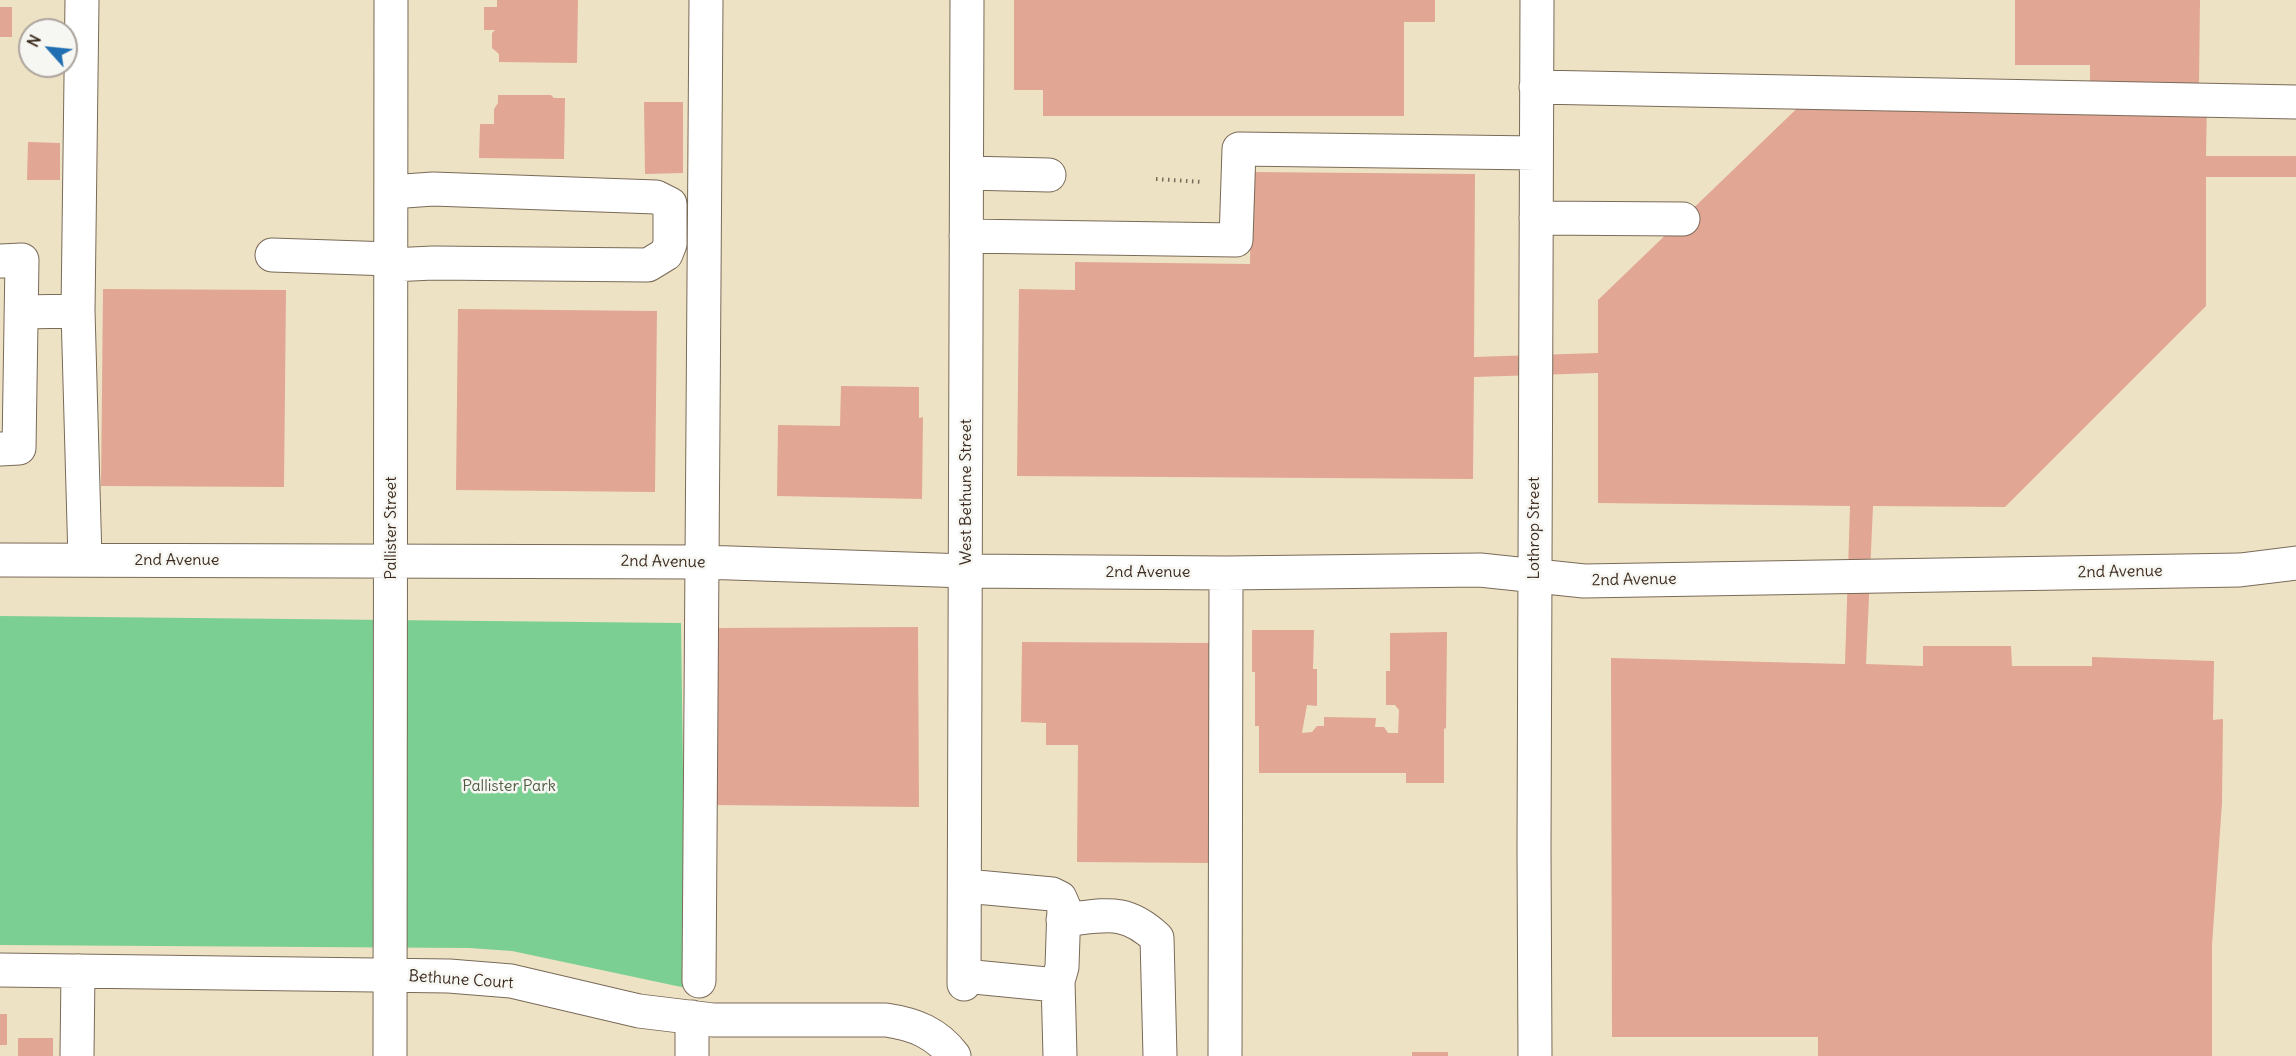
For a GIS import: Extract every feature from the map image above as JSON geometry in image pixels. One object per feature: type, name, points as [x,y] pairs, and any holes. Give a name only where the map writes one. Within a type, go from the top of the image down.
[{"type":"street","points":[[82,0],[78,311],[85,560]]},
{"type":"street","name":"Pallister Street","points":[[390,1056],[391,0]]},
{"type":"street","points":[[699,981],[706,0]]},
{"type":"street","name":"West Bethune Street","points":[[967,0],[964,980],[1046,984],[1058,981]]},
{"type":"street","name":"Lothrop Street","points":[[1535,1056],[1534,576],[1537,0]]},
{"type":"street","points":[[1536,87],[2296,102]]},
{"type":"street","points":[[966,237],[1236,240],[1239,149],[1536,153]]},
{"type":"street","points":[[967,173],[1049,175]]},
{"type":"street","points":[[272,255],[391,262],[648,265],[666,254],[670,244],[670,204],[656,197],[433,189],[391,192]]},
{"type":"street","points":[[1536,218],[1683,219]]},
{"type":"street","points":[[0,261],[22,260],[19,448],[0,449]]},
{"type":"street","points":[[22,312],[78,311]]},
{"type":"street","name":"2nd Avenue","points":[[0,560],[702,562],[966,571],[1226,573],[1480,570],[1584,581],[2229,570],[2296,563]]},
{"type":"street","points":[[1225,1056],[1226,573]]},
{"type":"street","points":[[966,886],[1052,894],[1060,898],[1064,907],[1062,967],[1058,981],[1059,1056]]},
{"type":"street","points":[[1063,920],[1117,915],[1142,924],[1157,938],[1160,1056]]},
{"type":"street","name":"Bethune Court","points":[[0,970],[449,976],[511,981],[639,1011],[713,1020],[886,1020],[903,1022],[922,1029],[951,1051]]},
{"type":"street","points":[[77,1056],[78,971]]},
{"type":"street","points":[[692,1017],[692,1056]]},
{"type":"path","points":[[1156,179],[1238,181]]},
{"type":"green space","name":"Pallister Park","points":[[0,616],[681,623],[686,988],[512,951],[469,948],[0,945]]},
{"type":"building","points":[[497,0],[578,0],[577,63],[499,62],[499,54],[492,48],[492,33],[495,30],[484,30],[484,7],[497,7]]},
{"type":"building","points":[[1014,0],[1435,0],[1435,22],[1404,22],[1404,116],[1043,116],[1043,90],[1014,90]]},
{"type":"building","points":[[2015,0],[2200,0],[2199,84],[2090,84],[2090,65],[2015,65]]},
{"type":"building","points":[[0,7],[12,7],[12,37],[0,37]]},
{"type":"building","points":[[1813,93],[2207,100],[2206,156],[2296,156],[2296,177],[2206,177],[2206,306],[2005,507],[1873,506],[1866,664],[1923,666],[1923,646],[2011,646],[2012,666],[2092,666],[2092,657],[2214,661],[2213,720],[2223,719],[2222,803],[2212,945],[2212,1056],[1818,1056],[1818,1037],[1612,1037],[1611,658],[1845,664],[1850,506],[1598,503],[1598,373],[1474,377],[1473,479],[1017,476],[1019,289],[1075,290],[1075,262],[1250,264],[1251,172],[1475,174],[1474,357],[1598,353],[1598,300]]},
{"type":"building","points":[[498,95],[551,95],[554,98],[565,98],[564,159],[479,158],[480,124],[494,124],[494,109],[498,103]]},
{"type":"building","points":[[644,102],[683,102],[683,173],[645,174]]},
{"type":"building","points":[[28,142],[60,143],[60,180],[27,180]]},
{"type":"building","points":[[103,289],[286,290],[284,487],[101,486]]},
{"type":"building","points":[[458,309],[657,311],[655,492],[456,490]]},
{"type":"building","points":[[841,386],[919,387],[919,418],[923,417],[922,499],[777,496],[778,425],[840,426]]},
{"type":"building","points":[[918,627],[919,807],[713,805],[715,628]]},
{"type":"building","points":[[1252,630],[1314,630],[1313,669],[1317,669],[1317,706],[1307,705],[1302,733],[1312,732],[1317,726],[1324,726],[1324,717],[1376,718],[1375,727],[1384,727],[1388,733],[1398,733],[1399,710],[1395,705],[1386,705],[1386,671],[1390,671],[1390,633],[1447,632],[1444,783],[1406,783],[1406,773],[1259,773],[1259,726],[1255,726]]},
{"type":"building","points":[[1022,642],[1213,643],[1211,863],[1077,862],[1078,745],[1046,745],[1046,723],[1021,722]]},
{"type":"building","points":[[0,1014],[7,1014],[7,1045],[0,1045]]},
{"type":"building","points":[[18,1038],[53,1038],[53,1056],[18,1056]]},
{"type":"building","points":[[1412,1052],[1448,1052],[1448,1056],[1412,1056]]}]
